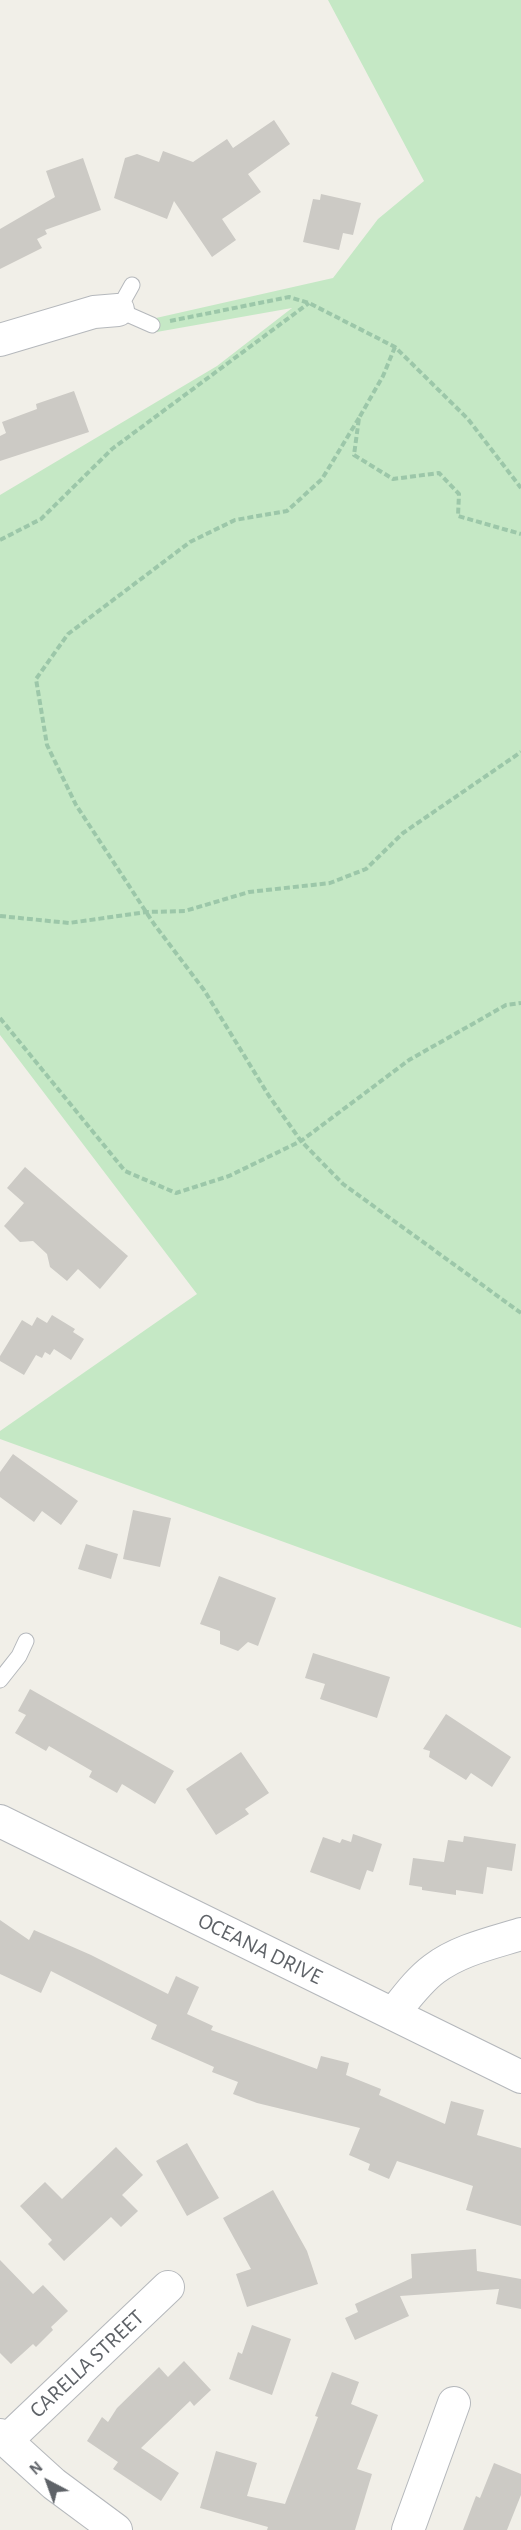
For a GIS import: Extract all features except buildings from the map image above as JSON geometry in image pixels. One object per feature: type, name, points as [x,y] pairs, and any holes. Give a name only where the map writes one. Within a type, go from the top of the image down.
[{"type":"street","points":[[0,340],[93,312],[125,297]]},
{"type":"street","name":"OCEANA DRIVE","points":[[0,1821],[521,2077]]},
{"type":"street","points":[[393,2014],[434,1968],[477,1948],[521,1934]]},
{"type":"street","name":"CARELLA STREET","points":[[116,2530],[54,2484],[3,2438],[168,2287]]},
{"type":"street","points":[[408,2530],[454,2403]]},
{"type":"lane","points":[[125,297],[152,325]]},
{"type":"lane","points":[[0,1680],[19,1656],[26,1641]]},
{"type":"path","points":[[152,325],[289,297],[309,303],[395,347],[468,419],[521,488]]},
{"type":"path","points":[[0,540],[41,519],[112,448],[309,303]]},
{"type":"path","points":[[395,347],[383,376],[322,478],[287,511],[235,520],[190,542],[68,634],[36,679],[47,745],[76,806],[147,912],[204,990],[269,1096],[301,1141],[343,1184],[521,1313]]},
{"type":"path","points":[[359,418],[354,455],[393,478],[439,473],[459,494],[458,516],[521,534]]},
{"type":"path","points":[[0,916],[69,923],[147,912],[185,911],[249,892],[330,884],[366,869],[403,833],[521,752]]},
{"type":"path","points":[[0,1018],[125,1171],[176,1193],[229,1176],[301,1141],[409,1060],[506,1005],[521,1004]]},
{"type":"green space","points":[[328,0],[521,0],[521,1628],[0,1439],[0,1431],[197,1294],[0,1035],[0,495],[217,366],[292,308],[151,333],[156,318],[333,278],[378,219],[424,181]]}]
